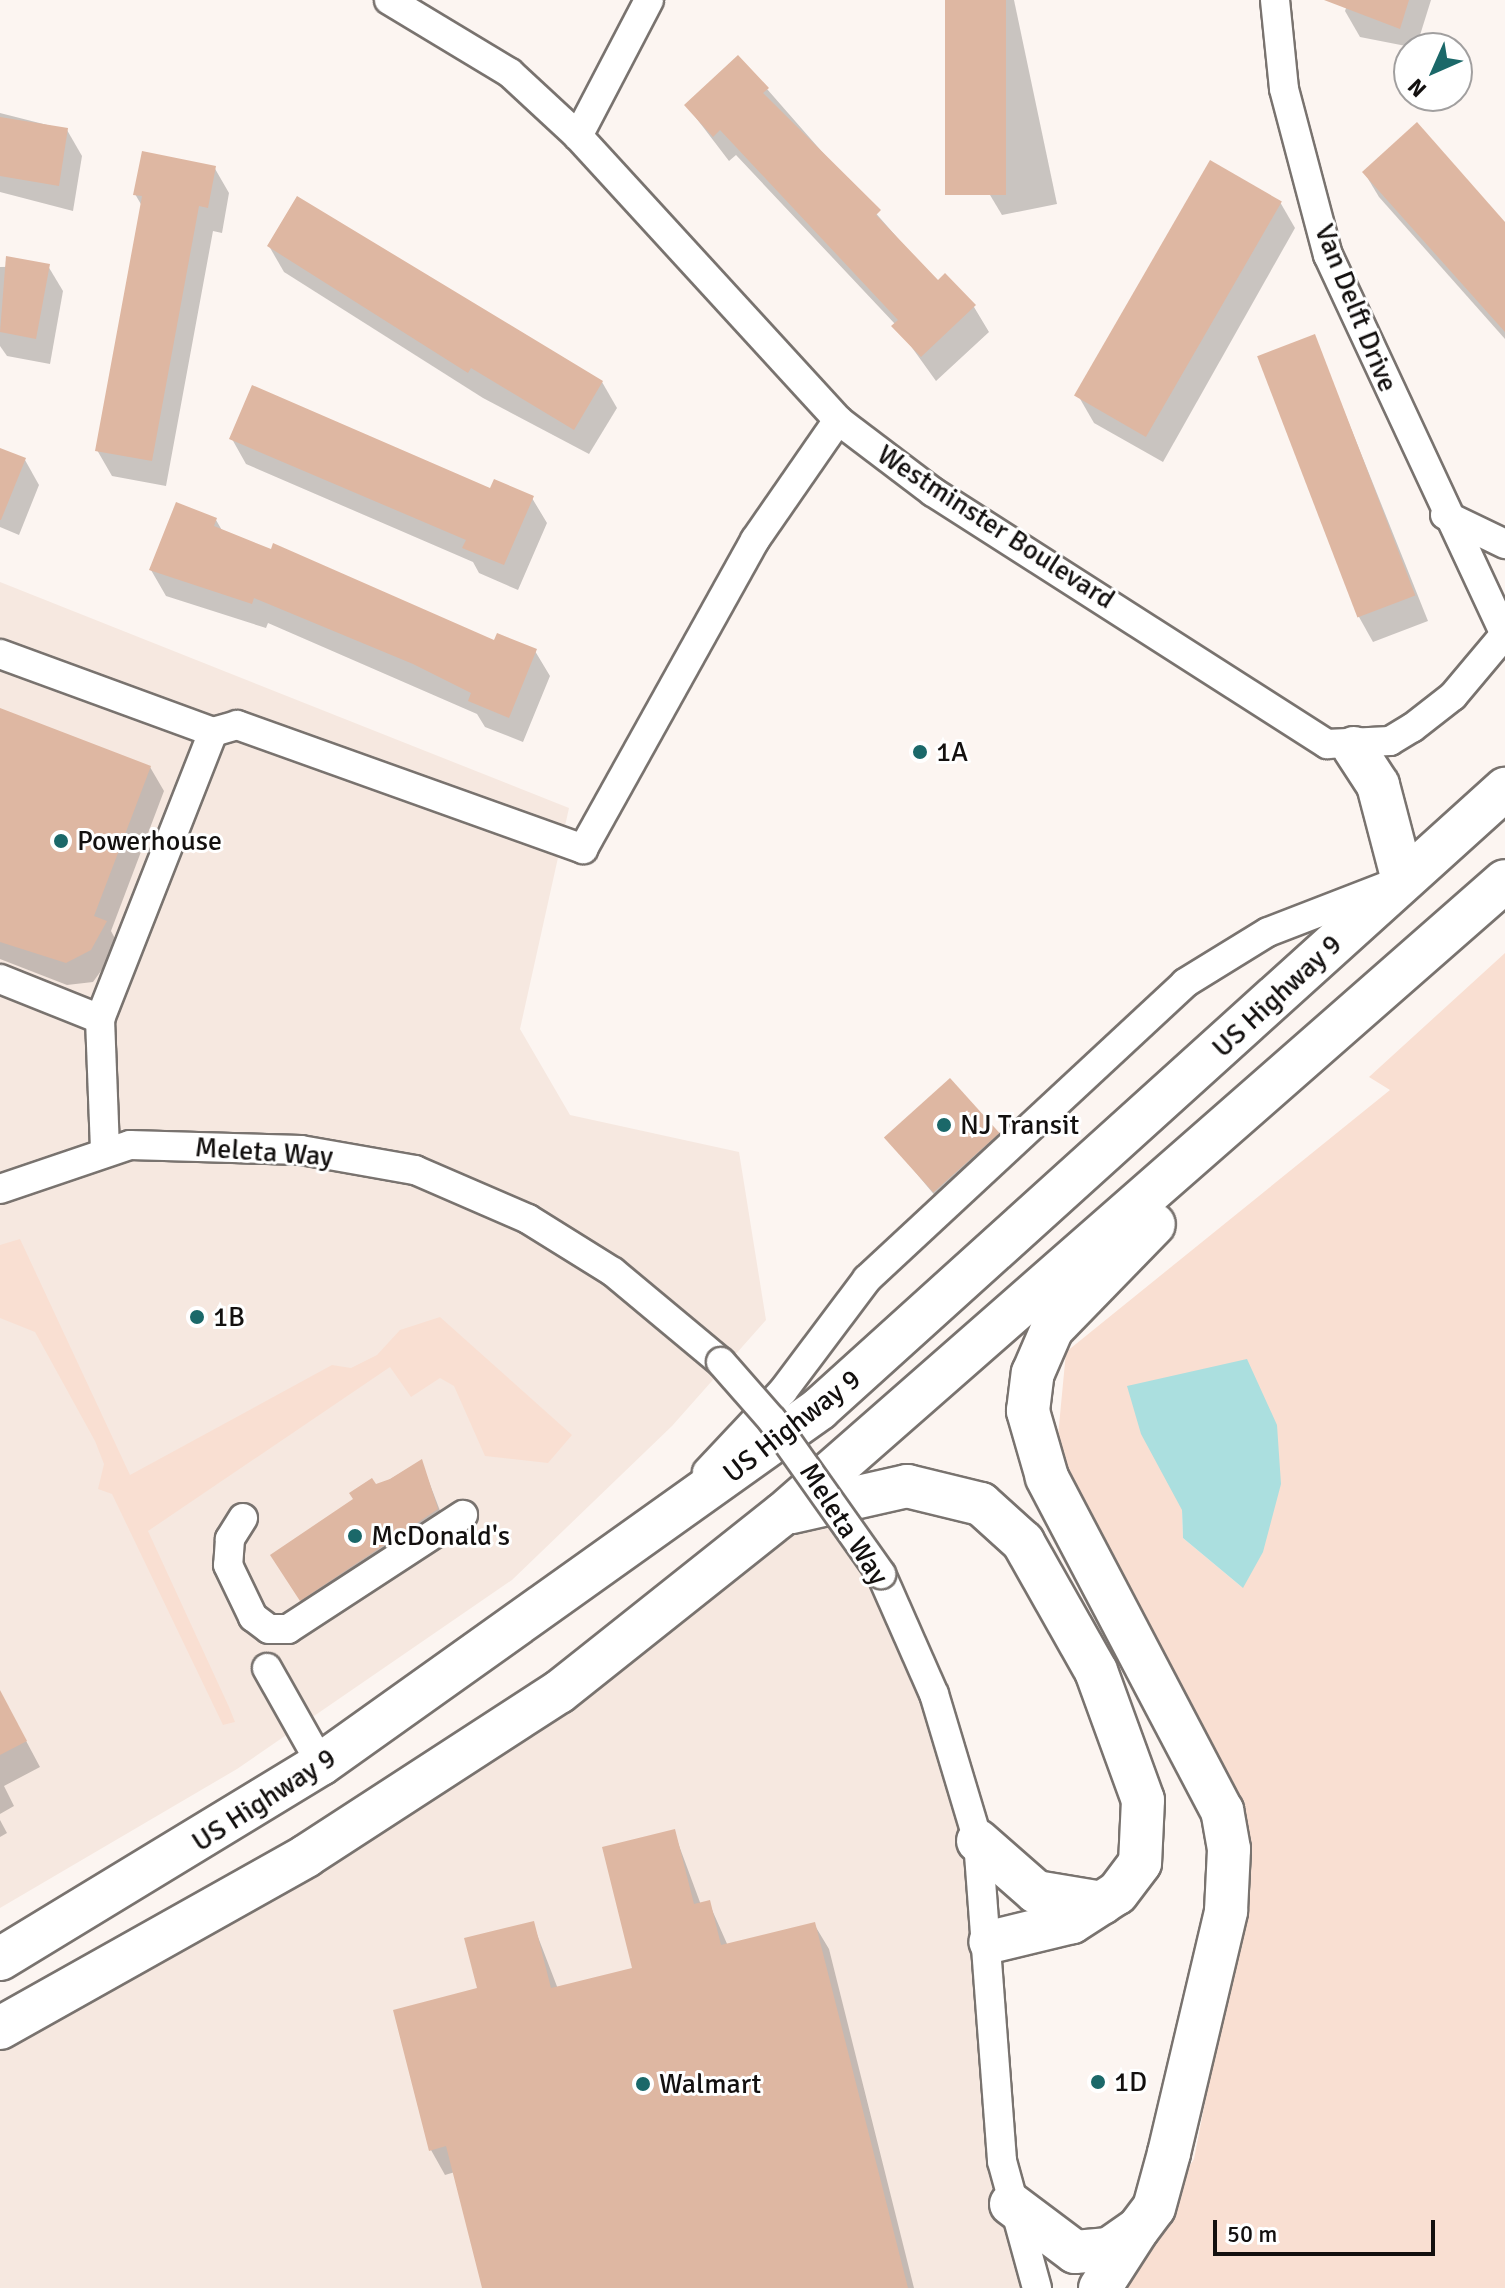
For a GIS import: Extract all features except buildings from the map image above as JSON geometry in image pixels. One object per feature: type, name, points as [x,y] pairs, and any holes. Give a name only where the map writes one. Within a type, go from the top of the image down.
[{"type":"highway","points":[[1354,748],[1378,785],[1403,880]]},
{"type":"highway","name":"US Highway 9","points":[[0,1959],[321,1764],[655,1529],[819,1409],[935,1310],[1505,789]]},
{"type":"highway","name":"US Highway 9","points":[[0,2030],[306,1856],[546,1701],[783,1514],[1360,1012],[1505,881]]},
{"type":"highway","points":[[1100,2288],[1154,2208],[1226,1911],[1229,1849],[1222,1811],[1047,1477],[1028,1411],[1033,1373],[1052,1329],[1360,1012]]},
{"type":"highway","points":[[783,1514],[881,1490],[933,1488],[981,1504],[1023,1542],[1096,1671],[1143,1800],[1140,1863],[1102,1903],[1053,1931],[990,1942]]},
{"type":"highway","points":[[978,1841],[1036,1892],[1102,1903]]},
{"type":"highway","points":[[1011,2204],[1075,2252],[1109,2249],[1138,2229]]},
{"type":"street","name":"Westminster Boulevard","points":[[389,0],[510,73],[578,136],[838,420],[933,492],[1327,744],[1354,748]]},
{"type":"street","points":[[578,136],[649,0]]},
{"type":"street","name":"Van Delft Drive","points":[[1275,0],[1284,89],[1328,255],[1445,515],[1505,634]]},
{"type":"street","points":[[0,654],[213,732],[260,729],[451,807],[583,849],[755,540],[838,420]]},
{"type":"street","points":[[1445,515],[1505,544]]},
{"type":"street","points":[[1354,748],[1412,728],[1453,696],[1505,634]]},
{"type":"street","points":[[105,1150],[100,1019],[213,732]]},
{"type":"street","points":[[655,1529],[783,1391],[867,1279],[1185,983],[1268,932],[1403,880]]},
{"type":"street","points":[[0,979],[100,1019]]},
{"type":"street","name":"Meleta Way","points":[[0,1189],[105,1150],[301,1150],[415,1170],[552,1234],[613,1272],[721,1362],[772,1420],[881,1574],[934,1694],[978,1841],[990,1942],[1011,2204],[1037,2288]]},
{"type":"street","points":[[243,1518],[230,1539],[228,1565],[253,1617],[278,1629],[307,1622],[463,1515]]},
{"type":"street","points":[[267,1668],[321,1764]]},
{"type":"shaded area","points":[[0,582],[569,808],[520,1029],[570,1115],[739,1152],[766,1320],[672,1426],[512,1580],[237,1769],[0,1908]]},
{"type":"shaded area","points":[[1505,953],[1505,2288],[1111,2288],[1194,2159],[1252,1860],[1056,1457],[1066,1352],[1390,1090],[1369,1077]],"holes":[[[1182,1510],[1243,1588],[1183,1538]]]},
{"type":"shaded area","points":[[20,1239],[130,1475],[332,1365],[351,1368],[377,1355],[400,1330],[440,1317],[572,1435],[548,1463],[485,1456],[454,1386],[440,1378],[411,1397],[390,1367],[148,1531],[235,1722],[223,1725],[112,1494],[98,1489],[104,1464],[95,1441],[35,1332],[0,1318],[0,1245]]},
{"type":"shaded area","points":[[827,1494],[856,1535],[978,1841],[1002,2161],[1037,2288],[0,2288],[0,2028]]},
{"type":"water","points":[[1247,1359],[1277,1425],[1281,1484],[1263,1552],[1243,1588],[1183,1538],[1182,1510],[1141,1434],[1127,1386]]},
{"type":"place","name":"1A","points":[[920,752]]},
{"type":"place","name":"Powerhouse","points":[[61,841]]},
{"type":"place","name":"NJ Transit","points":[[944,1125]]},
{"type":"place","name":"1B","points":[[197,1317]]},
{"type":"place","name":"McDonald's","points":[[355,1536]]},
{"type":"place","name":"1D","points":[[1098,2082]]},
{"type":"place","name":"Walmart","points":[[643,2084]]}]
